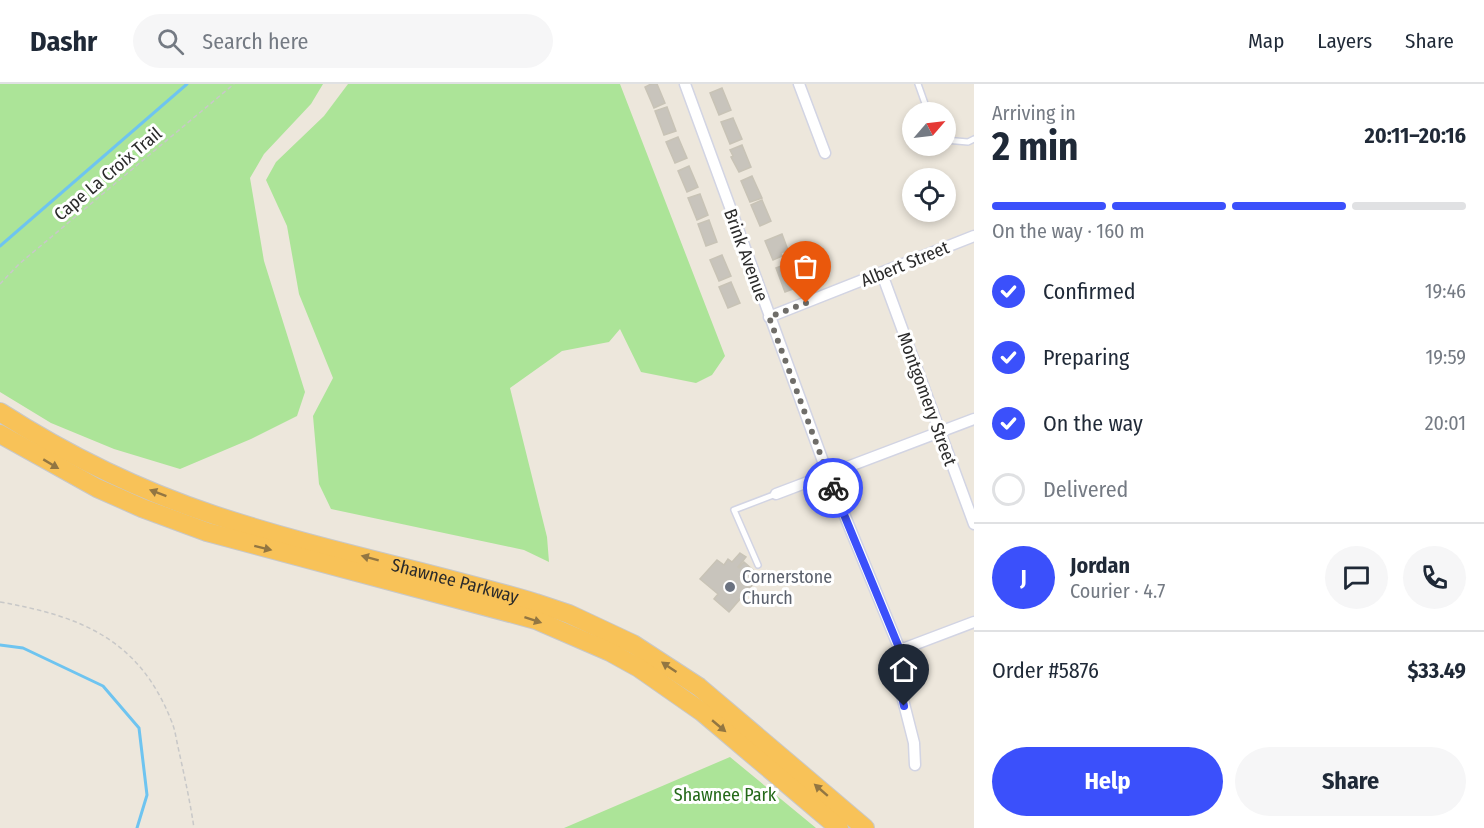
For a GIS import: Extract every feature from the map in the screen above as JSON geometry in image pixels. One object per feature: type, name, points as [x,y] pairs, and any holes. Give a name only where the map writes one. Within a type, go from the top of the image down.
[{"type":"highway","name":"Shawnee Parkway","points":[[0,412],[102,470],[210,523],[536,620],[610,652],[639,668],[702,712],[839,828]]},
{"type":"highway","name":"Shawnee Parkway","points":[[0,434],[96,488],[142,508],[210,523],[264,531],[536,603],[569,614],[633,644],[699,687],[865,828]]},
{"type":"street","name":"Brink Avenue","points":[[685,84],[828,475],[900,650],[900,688],[914,743],[915,765]]},
{"type":"street","points":[[799,84],[825,153]]},
{"type":"street","name":"Albert Street","points":[[769,317],[974,236]]},
{"type":"street","name":"Montgomery Street","points":[[882,274],[974,524]]},
{"type":"street","points":[[776,494],[974,419]]},
{"type":"street","points":[[900,650],[974,622]]},
{"type":"lane","points":[[918,84],[924,102]]},
{"type":"lane","points":[[956,141],[968,142],[974,139]]},
{"type":"lane","points":[[758,565],[734,510],[776,494]]},
{"type":"path","name":"Cape La Croix Trail","points":[[0,284],[19,264],[234,84]]},
{"type":"path","points":[[0,602],[37,608],[92,628],[114,641],[136,662],[155,688],[172,721],[194,828]]},
{"type":"green space","points":[[0,84],[323,84],[311,104],[264,154],[250,178],[264,261],[305,392],[297,416],[251,439],[180,469],[114,449],[51,423],[0,392]]},
{"type":"green space","points":[[348,84],[620,84],[725,356],[712,375],[696,383],[641,372],[620,329],[609,342],[562,351],[510,388],[547,537],[549,562],[524,550],[331,509],[319,484],[313,416],[333,378],[299,294],[287,226],[266,180],[276,162],[324,116]]},
{"type":"green space","name":"Shawnee Park","points":[[730,757],[816,828],[564,828]]},
{"type":"building","points":[[657,84],[665,103],[654,108],[645,87]]},
{"type":"building","points":[[722,88],[731,110],[719,115],[710,93]]},
{"type":"building","points":[[667,107],[676,131],[664,135],[655,111]]},
{"type":"building","points":[[733,118],[742,139],[730,144],[721,122]]},
{"type":"building","points":[[678,137],[687,158],[675,163],[666,142]]},
{"type":"building","points":[[742,145],[751,167],[739,172],[730,150]]},
{"type":"building","points":[[689,166],[698,187],[687,192],[678,171]]},
{"type":"building","points":[[752,176],[762,198],[750,202],[741,181]]},
{"type":"building","points":[[700,194],[708,215],[697,220],[688,198]]},
{"type":"building","points":[[762,200],[771,221],[760,226],[751,205]]},
{"type":"building","points":[[709,220],[717,242],[706,246],[698,224]]},
{"type":"building","points":[[782,234],[788,250],[773,260],[765,241]]},
{"type":"building","points":[[722,255],[731,276],[719,281],[710,260]]},
{"type":"building","points":[[789,263],[798,287],[785,292],[776,268]]},
{"type":"building","points":[[731,282],[740,303],[728,308],[719,287]]},
{"type":"building","name":"Cornerstone Church","points":[[740,553],[746,557],[738,567],[744,562],[760,576],[729,612],[714,599],[718,594],[700,579],[717,560],[724,565],[728,559],[732,562]]},
{"type":"waterway","points":[[0,246],[187,84]]},
{"type":"waterway","points":[[0,645],[23,648],[103,686],[139,728],[147,795],[137,828]]},
{"type":"way so far","points":[[806,303],[769,317],[833,488]]},
{"type":"place","name":"Cornerstone Church","points":[[730,587]]},
{"type":"route","points":[[833,488],[900,650],[900,688],[904,706]]}]
